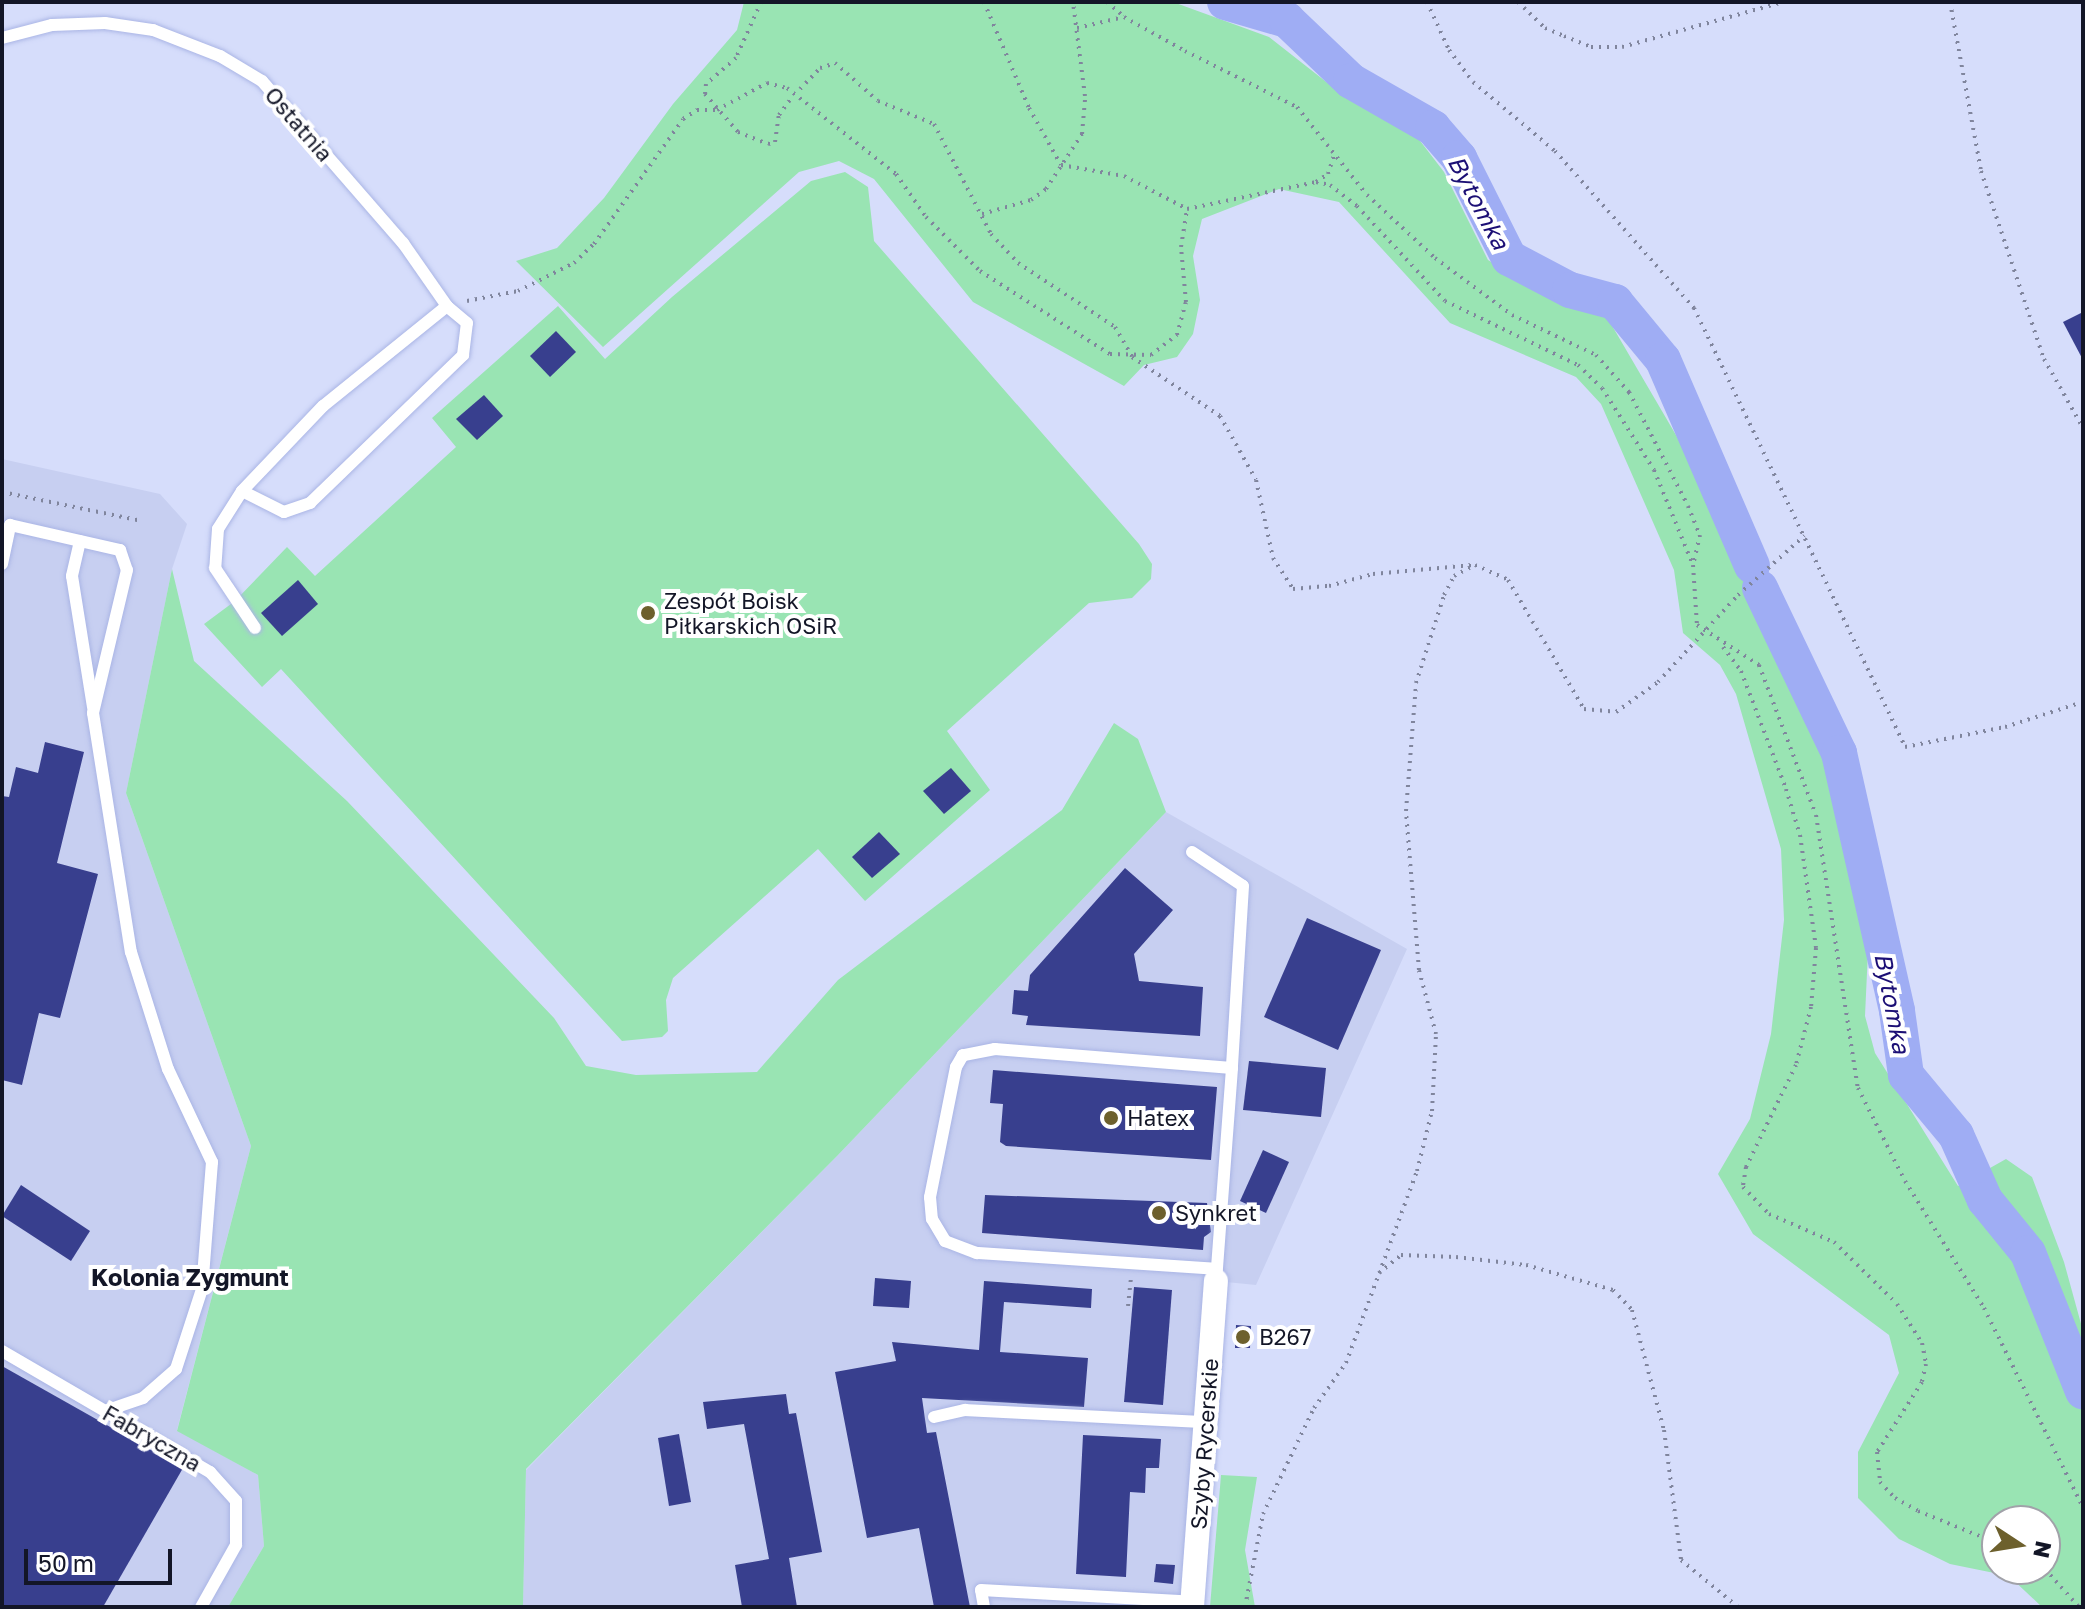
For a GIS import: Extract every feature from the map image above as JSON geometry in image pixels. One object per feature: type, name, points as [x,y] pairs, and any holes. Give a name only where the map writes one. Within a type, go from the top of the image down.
[{"type":"street","name":"Szyby Rycerskie","points":[[1192,1604],[1216,1275]]},
{"type":"lane","name":"Ostatnia","points":[[2,38],[52,25],[105,23],[153,30],[220,56],[262,81],[403,243],[447,306],[467,323],[463,355],[310,503],[296,512],[284,512],[242,491]]},
{"type":"lane","points":[[255,628],[215,568],[218,529],[242,491],[323,406],[447,306]]},
{"type":"lane","points":[[2,564],[10,525],[120,550],[127,570],[93,713]]},
{"type":"lane","points":[[80,541],[72,576],[131,952],[168,1069],[212,1162],[202,1289],[176,1369],[143,1398],[106,1411]]},
{"type":"lane","points":[[1192,852],[1243,886],[1232,1068],[1216,1275],[959,1249],[935,1228],[930,1197],[956,1067],[969,1050],[1232,1068]]},
{"type":"lane","name":"Fabryczna","points":[[2,1351],[210,1472],[236,1501],[236,1545],[201,1607]]},
{"type":"lane","points":[[934,1417],[965,1410],[1206,1422]]},
{"type":"lane","points":[[984,1607],[981,1590],[1192,1604]]},
{"type":"path","points":[[761,2],[736,58],[706,84],[705,94],[738,132],[768,144],[775,142],[779,115],[790,100]]},
{"type":"path","points":[[984,2],[1029,108],[1061,165]]},
{"type":"path","points":[[982,214],[1031,200],[1046,189],[1082,134],[1086,114],[1073,2]]},
{"type":"path","points":[[1107,2],[1124,17],[1297,107],[1397,225],[1474,290],[1512,315],[1576,342],[1610,369],[1629,392],[1700,535],[1693,565],[1694,614],[1704,634],[1759,665],[1816,815],[1858,1088],[1905,1181],[1984,1308],[2083,1507]]},
{"type":"path","points":[[1427,2],[1449,50],[1473,82],[1555,151],[1694,308],[1905,747],[2005,727],[2083,702]]},
{"type":"path","points":[[1518,2],[1545,28],[1591,47],[1622,47],[1783,2]]},
{"type":"path","points":[[1950,2],[1981,171],[2044,359],[2083,428]]},
{"type":"path","points":[[1077,28],[1124,17]]},
{"type":"path","points":[[800,89],[820,68],[835,63],[878,101],[934,124],[991,234],[1018,263],[1115,327],[1132,357],[1220,416],[1256,480],[1273,558],[1293,589],[1329,586],[1373,574],[1475,565],[1508,580],[1584,709],[1616,712],[1658,682],[1738,595],[1804,536]]},
{"type":"path","points":[[447,306],[518,291],[574,263],[594,244],[683,119],[697,110],[717,110],[767,83],[787,88],[896,174],[926,217],[980,271],[1110,354],[1132,357],[1166,349],[1177,335],[1186,302],[1181,247],[1187,209]]},
{"type":"path","points":[[1316,182],[1332,167],[1332,149]]},
{"type":"path","points":[[1061,165],[1124,176],[1187,209]]},
{"type":"path","points":[[1187,209],[1200,202],[1316,182],[1330,185],[1357,206],[1445,301],[1567,359],[1602,388],[1654,470],[1693,565]]},
{"type":"path","points":[[2,492],[142,521]]},
{"type":"path","points":[[1245,1607],[1263,1514],[1314,1408],[1346,1363],[1417,1171],[1432,1111],[1436,1034],[1419,970],[1406,811],[1416,683],[1444,595],[1454,576],[1475,565]]},
{"type":"path","points":[[1722,645],[1741,671],[1786,789],[1800,835],[1816,948],[1811,1007],[1796,1065],[1746,1167],[1743,1187],[1769,1214],[1834,1242],[1897,1304],[1922,1343],[1926,1364],[1922,1382],[1877,1452],[1880,1482],[1918,1511],[1981,1537]]},
{"type":"path","points":[[1377,1274],[1401,1255],[1456,1257],[1526,1265],[1613,1290],[1632,1310],[1664,1430],[1681,1560],[1738,1607]]},
{"type":"path","points":[[1128,1306],[1132,1272]]},
{"type":"path","points":[[2059,1585],[2079,1607]]},
{"type":"shaded area","points":[[2,459],[160,494],[187,524],[172,569],[126,793],[251,1146],[177,1430],[258,1475],[264,1546],[228,1607],[2,1607]]},
{"type":"shaded area","points":[[1166,812],[1407,949],[1256,1285],[1216,1281],[1182,1607],[523,1607],[526,1470],[838,1155]]},
{"type":"green space","points":[[744,2],[1173,2],[1269,37],[1348,99],[1414,133],[1444,172],[1488,260],[1559,302],[1604,312],[1690,459],[1829,756],[1868,951],[1865,1016],[1875,1053],[1958,1186],[2006,1159],[2032,1177],[2064,1262],[2083,1331],[2083,1607],[2042,1607],[2019,1585],[2061,1585],[2061,1505],[1981,1505],[1981,1570],[1950,1564],[1899,1539],[1858,1498],[1858,1452],[1899,1373],[1889,1335],[1753,1234],[1718,1174],[1750,1119],[1771,1034],[1784,920],[1781,849],[1736,694],[1720,665],[1683,633],[1674,570],[1601,404],[1576,377],[1450,323],[1339,202],[1279,189],[1202,219],[1193,256],[1200,300],[1193,334],[1177,357],[1144,365],[1124,386],[973,302],[874,179],[839,161],[799,172],[603,347],[516,261],[557,248],[604,198],[673,104],[737,30]]},
{"type":"green space","name":"Zespół Boisk Piłkarskich OSiR","points":[[845,172],[868,187],[874,241],[1139,544],[1152,564],[1151,579],[1132,598],[1089,603],[947,731],[990,790],[865,901],[818,849],[673,978],[666,1000],[668,1031],[662,1037],[622,1041],[281,669],[262,687],[204,624],[235,601],[287,547],[315,576],[456,447],[432,418],[558,306],[605,359],[672,297],[811,181]]},
{"type":"green space","points":[[172,569],[194,661],[347,801],[554,1018],[586,1066],[636,1075],[757,1072],[838,980],[1062,810],[1114,723],[1138,739],[1166,812],[838,1155],[526,1469],[523,1607],[228,1607],[264,1546],[258,1475],[177,1431],[251,1146],[126,793]]},
{"type":"green space","points":[[1221,1475],[1257,1477],[1245,1550],[1255,1607],[1210,1607]]},
{"type":"building","points":[[2083,312],[2083,360],[2063,322]]},
{"type":"building","points":[[556,331],[576,352],[550,377],[530,356]]},
{"type":"building","points":[[484,395],[503,416],[477,440],[456,419]]},
{"type":"building","points":[[298,580],[318,604],[282,636],[261,613]]},
{"type":"building","points":[[45,742],[84,752],[57,863],[98,874],[60,1018],[39,1013],[22,1085],[2,1080],[2,796],[9,797],[16,767],[38,773]]},
{"type":"building","points":[[951,768],[971,791],[944,814],[923,791]]},
{"type":"building","points":[[879,832],[900,854],[872,878],[852,857]]},
{"type":"building","points":[[1125,868],[1173,910],[1134,954],[1139,981],[1203,987],[1200,1036],[1026,1025],[1028,1016],[1012,1014],[1014,990],[1028,991],[1030,975]]},
{"type":"building","points":[[1307,918],[1381,950],[1338,1050],[1264,1017]]},
{"type":"building","points":[[1249,1061],[1326,1068],[1321,1117],[1243,1110]]},
{"type":"building","name":"Hatex","points":[[993,1070],[1217,1087],[1211,1160],[1006,1146],[1000,1142],[1003,1104],[990,1103]]},
{"type":"building","points":[[1263,1150],[1289,1162],[1266,1213],[1240,1201]]},
{"type":"building","points":[[21,1185],[90,1231],[71,1261],[2,1216]]},
{"type":"building","points":[[985,1195],[1207,1203],[1211,1232],[1204,1237],[1203,1250],[982,1233]]},
{"type":"building","points":[[875,1278],[911,1281],[909,1308],[873,1306]]},
{"type":"building","points":[[984,1281],[1092,1289],[1091,1308],[1004,1302],[1000,1352],[1088,1358],[1084,1407],[922,1398],[927,1433],[936,1432],[970,1607],[934,1607],[919,1528],[867,1538],[835,1372],[896,1361],[892,1342],[979,1350]]},
{"type":"building","points":[[1134,1287],[1172,1290],[1163,1405],[1124,1402]]},
{"type":"building","name":"B267","points":[[1236,1325],[1251,1326],[1250,1348],[1235,1348]]},
{"type":"building","points":[[2,1366],[183,1468],[103,1607],[2,1607]]},
{"type":"building","points":[[786,1394],[789,1414],[796,1413],[822,1552],[789,1558],[797,1607],[742,1607],[735,1565],[769,1559],[744,1424],[707,1429],[703,1402]]},
{"type":"building","points":[[679,1434],[691,1502],[669,1506],[658,1438]]},
{"type":"building","points":[[1083,1435],[1161,1439],[1159,1468],[1146,1468],[1145,1493],[1130,1492],[1126,1577],[1076,1574]]},
{"type":"building","points":[[1156,1564],[1175,1565],[1173,1584],[1154,1582]]},
{"type":"waterway","name":"Bytomka","points":[[1225,2],[1287,20],[1351,81],[1433,128],[1459,158],[1509,258],[1570,290],[1615,302],[1663,360],[1752,566]]},
{"type":"waterway","name":"Bytomka","points":[[1760,588],[1839,753],[1897,1011],[1906,1075],[1956,1135],[1985,1200],[2028,1253],[2083,1391]]},
{"type":"place","name":"Zespół Boisk Piłkarskich OSiR","points":[[648,613]]},
{"type":"place","name":"Hatex","points":[[1111,1118]]},
{"type":"place","name":"Synkret","points":[[1159,1213]]},
{"type":"place","name":"B267","points":[[1243,1337]]},
{"type":"district","name":"Kolonia Zygmunt","points":[[190,1277]]}]
